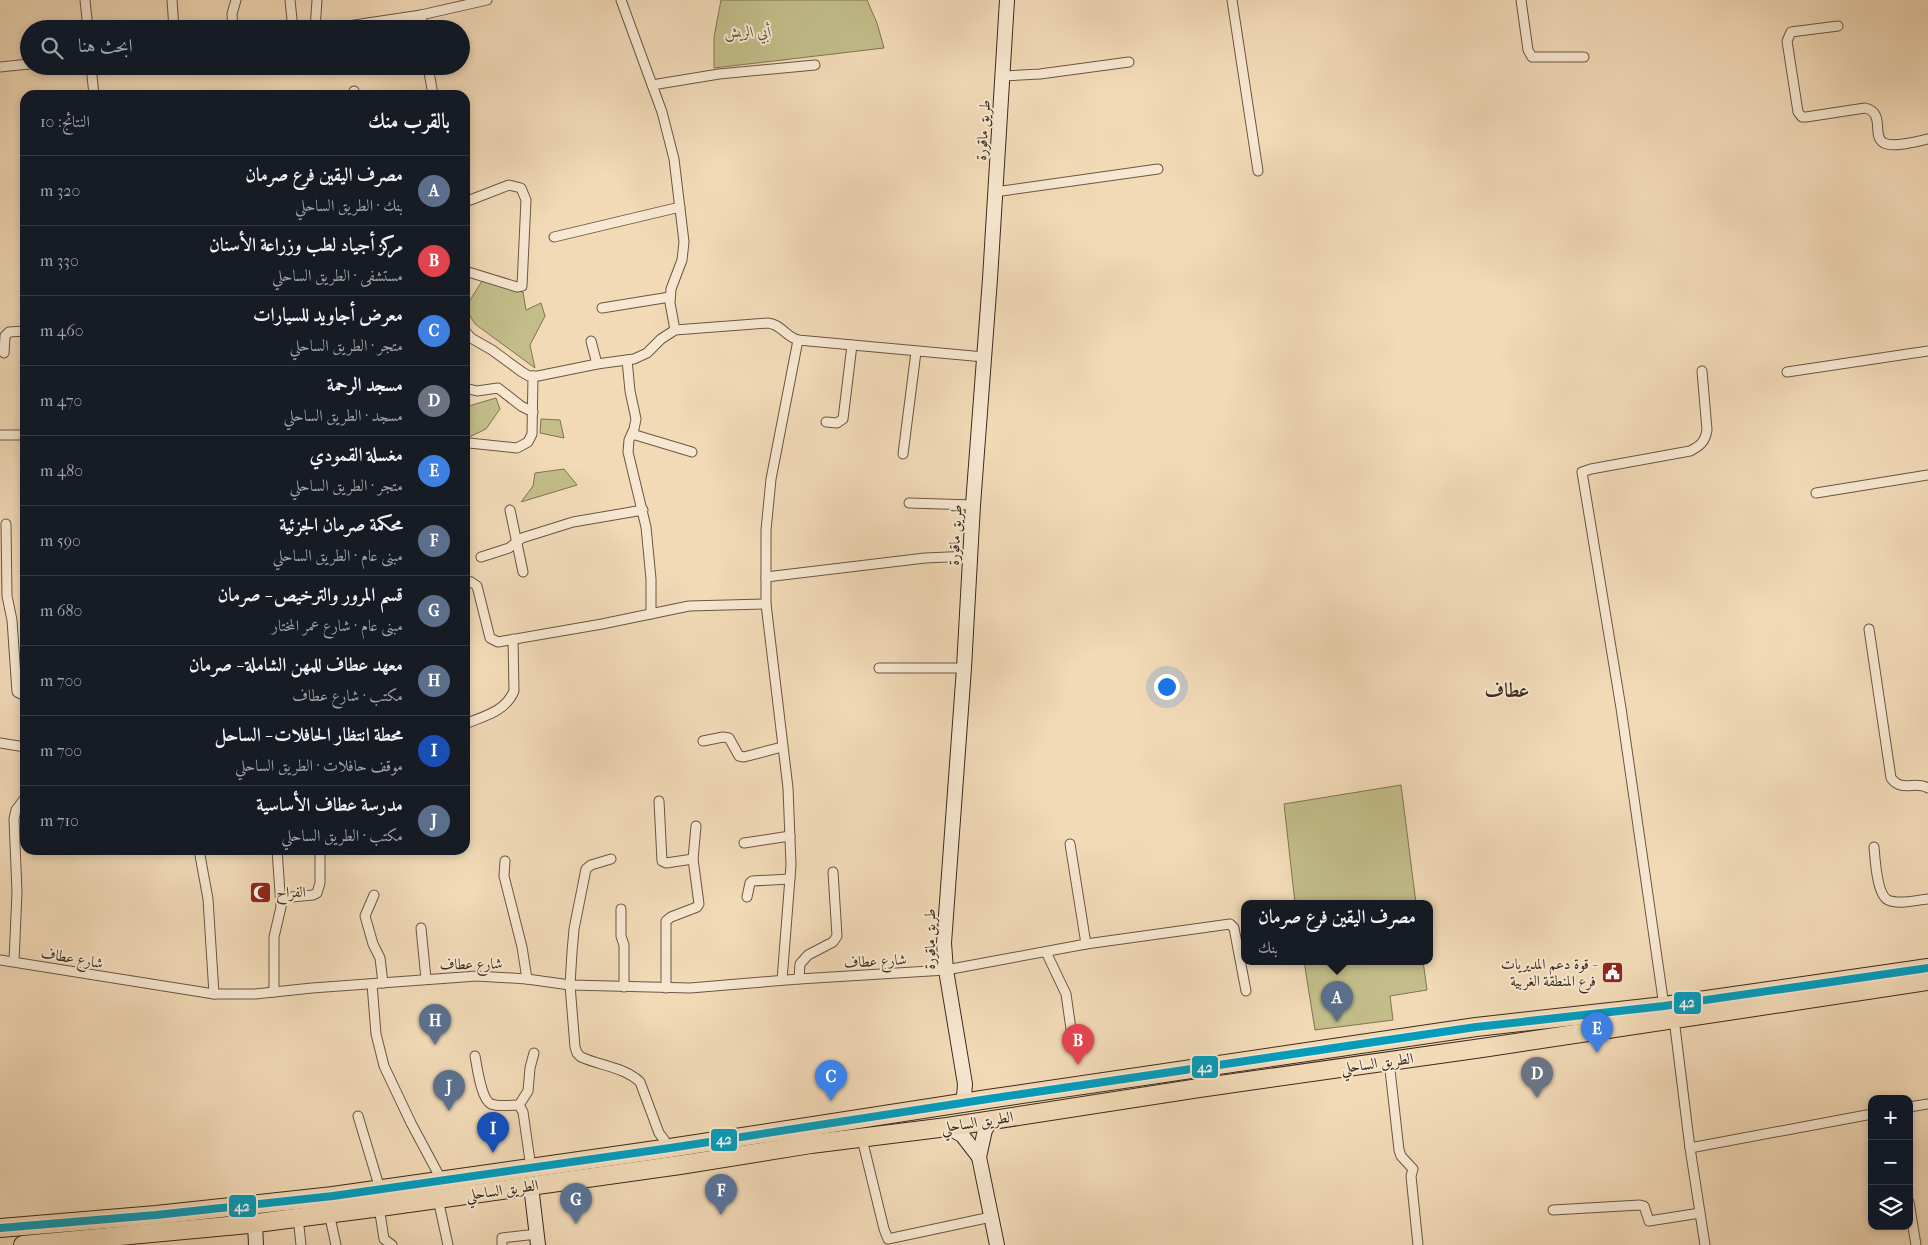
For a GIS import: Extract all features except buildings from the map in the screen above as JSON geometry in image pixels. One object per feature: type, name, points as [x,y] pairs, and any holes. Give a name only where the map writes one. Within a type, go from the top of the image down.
[{"type":"highway","name":"الطريق الساحلي","points":[[23,1245],[135,1240],[680,1165],[811,1144],[946,1127],[1482,1048],[1928,968]]},
{"type":"highway","name":"الطريق الساحلي","points":[[0,1228],[156,1215],[442,1181],[1476,1028],[1669,1013],[1928,981]]},
{"type":"highway","points":[[1476,1028],[1482,1048]]},
{"type":"highway","points":[[54,1224],[57,1242]]},
{"type":"street","points":[[85,0],[87,20]]},
{"type":"street","points":[[172,0],[173,20]]},
{"type":"street","points":[[232,20],[236,0]]},
{"type":"street","points":[[290,0],[292,20]]},
{"type":"street","points":[[316,20],[317,0]]},
{"type":"street","points":[[388,20],[421,15],[487,0]]},
{"type":"street","points":[[621,0],[652,85],[674,159],[684,232],[680,267],[671,289],[670,297],[675,330]]},
{"type":"street","name":"طريق ماقورة","points":[[960,1103],[964,1098],[965,1091],[946,970],[946,911],[964,668],[1007,0]]},
{"type":"street","points":[[1232,0],[1258,171]]},
{"type":"street","points":[[1521,0],[1528,50],[1532,57],[1584,57]]},
{"type":"street","points":[[421,15],[422,20]]},
{"type":"street","points":[[1838,26],[1799,30],[1791,32],[1788,36],[1787,41],[1798,112],[1802,117],[1806,117],[1865,108],[1876,114],[1880,139],[1885,144],[1892,145],[1928,139]]},
{"type":"street","points":[[1003,76],[1040,74],[1129,62]]},
{"type":"street","points":[[0,67],[20,65]]},
{"type":"street","points":[[652,85],[719,74],[816,65]]},
{"type":"street","points":[[92,75],[93,90]]},
{"type":"street","points":[[429,75],[431,90]]},
{"type":"street","points":[[995,192],[1158,169]]},
{"type":"street","points":[[470,200],[509,185],[521,188],[526,200],[522,286],[517,287],[470,273]]},
{"type":"street","points":[[554,236],[680,206]]},
{"type":"street","points":[[602,308],[670,297]]},
{"type":"street","points":[[470,338],[492,350],[522,372],[533,376],[543,376],[597,364],[634,359],[646,353],[661,339],[675,330],[772,323],[798,340],[984,357]]},
{"type":"street","points":[[4,353],[5,336],[9,332],[20,331]]},
{"type":"street","points":[[782,980],[790,879],[790,836],[788,788],[766,604],[766,530],[771,479],[798,340]]},
{"type":"street","points":[[591,341],[597,364]]},
{"type":"street","points":[[826,422],[837,423],[843,420],[852,345]]},
{"type":"street","points":[[1787,372],[1928,351]]},
{"type":"street","points":[[903,454],[916,352]]},
{"type":"street","points":[[627,360],[630,391],[635,413],[635,424],[629,440],[628,452],[643,510],[650,562],[651,614]]},
{"type":"street","points":[[1702,371],[1707,430],[1706,438],[1700,446],[1690,451],[1582,472],[1705,1245]]},
{"type":"street","points":[[470,443],[522,447],[531,438],[533,376]]},
{"type":"street","points":[[470,389],[498,388],[521,406],[533,412]]},
{"type":"street","points":[[632,434],[692,452]]},
{"type":"street","points":[[0,435],[20,435]]},
{"type":"street","points":[[1816,494],[1928,475]]},
{"type":"street","points":[[909,503],[973,506]]},
{"type":"street","points":[[510,510],[523,572]]},
{"type":"street","points":[[480,557],[509,548],[522,538],[573,522],[643,510]]},
{"type":"street","points":[[6,524],[7,596],[12,620],[17,692],[20,694]]},
{"type":"street","points":[[766,577],[925,558],[971,556]]},
{"type":"street","points":[[470,582],[477,586],[490,638],[498,642],[700,604],[766,604]]},
{"type":"street","points":[[1869,629],[1891,778],[1895,784],[1900,786],[1924,785],[1928,788]]},
{"type":"street","points":[[470,722],[499,710],[511,697],[514,691],[512,639]]},
{"type":"street","points":[[879,668],[964,668]]},
{"type":"street","points":[[703,741],[723,737],[729,738],[739,756],[744,757],[782,747]]},
{"type":"street","points":[[0,743],[20,746]]},
{"type":"street","points":[[659,801],[662,861],[666,863],[693,859]]},
{"type":"street","points":[[14,961],[17,892],[14,819],[16,810],[20,805]]},
{"type":"street","points":[[666,988],[666,921],[671,917],[697,907],[699,904],[693,859],[696,826]]},
{"type":"street","points":[[744,843],[790,836]]},
{"type":"street","points":[[1070,844],[1086,944]]},
{"type":"street","points":[[1874,848],[1879,882],[1884,897],[1898,902],[1928,899]]},
{"type":"street","points":[[200,855],[208,898],[214,994]]},
{"type":"street","points":[[274,992],[274,937],[280,914],[281,898],[277,855]]},
{"type":"street","points":[[281,898],[317,893],[320,883],[320,855]]},
{"type":"street","points":[[611,859],[591,865],[586,869],[574,928],[570,985],[574,1047],[577,1053],[589,1060],[633,1076],[640,1082],[659,1133],[680,1165]]},
{"type":"street","points":[[505,861],[504,876],[528,979]]},
{"type":"street","points":[[799,979],[800,964],[808,955],[833,942],[837,936],[833,872]]},
{"type":"street","points":[[747,898],[750,882],[752,881],[790,879]]},
{"type":"street","points":[[374,895],[365,916],[373,944],[380,958],[382,983]]},
{"type":"street","points":[[621,909],[621,936],[624,945],[624,987]]},
{"type":"street","name":"شارع عطاف","points":[[0,960],[140,984],[214,994],[274,992],[477,976],[528,979],[570,985],[666,988],[946,970],[1086,944],[1230,924],[1234,928],[1246,992]]},
{"type":"street","points":[[421,928],[426,979]]},
{"type":"street","points":[[1046,952],[1066,994],[1071,1029]]},
{"type":"street","points":[[372,984],[376,1034],[384,1066],[411,1123],[442,1181]]},
{"type":"street","points":[[519,1105],[528,1091],[530,1068],[534,1053]]},
{"type":"street","points":[[475,1056],[481,1086],[487,1101],[493,1104],[519,1105]]},
{"type":"street","points":[[1389,1062],[1399,1150],[1401,1156],[1413,1169],[1411,1176],[1418,1245]]},
{"type":"street","name":"طريق ماقورة","points":[[963,1069],[974,1091],[988,1099]]},
{"type":"street","points":[[1913,1106],[1928,1104]]},
{"type":"street","points":[[519,1105],[523,1112],[531,1168]]},
{"type":"street","points":[[1690,1148],[1868,1115]]},
{"type":"street","points":[[358,1116],[380,1189]]},
{"type":"street","points":[[978,1157],[985,1130],[989,1124],[1001,1118]]},
{"type":"street","points":[[946,1127],[962,1135],[978,1157],[997,1245]]},
{"type":"street","points":[[862,1139],[888,1239],[991,1217]]},
{"type":"street","points":[[502,1245],[502,1238],[538,1239],[531,1186]]},
{"type":"street","points":[[438,1199],[448,1245]]},
{"type":"street","points":[[1553,1210],[1640,1205],[1646,1209],[1650,1221],[1700,1213]]},
{"type":"street","points":[[380,1207],[384,1239],[392,1245]]},
{"type":"street","points":[[329,1213],[336,1245]]},
{"type":"street","points":[[298,1217],[301,1245]]},
{"type":"street","points":[[255,1223],[256,1245]]},
{"type":"street","points":[[1913,1227],[1916,1245]]},
{"type":"green space","name":"أبي الريش","points":[[721,0],[867,0],[877,23],[884,48],[714,68],[714,37]]},
{"type":"green space","points":[[482,281],[523,292],[526,310],[541,303],[545,316],[530,345],[535,368],[475,324],[470,316],[470,300]]},
{"type":"green space","points":[[496,398],[500,409],[486,429],[470,437],[470,406]]},
{"type":"green space","points":[[541,419],[560,420],[564,438],[540,433]]},
{"type":"green space","points":[[564,469],[577,485],[521,502],[533,486],[535,473]]},
{"type":"green space","points":[[1401,785],[1416,900],[1295,900],[1284,804]]},
{"type":"green space","points":[[1305,965],[1424,965],[1427,990],[1390,996],[1393,1020],[1315,1030]]},
{"type":"transit line","name":"42","points":[[0,1228],[156,1215],[333,1196],[670,1148],[1476,1027],[1664,1006],[1928,968]]},
{"type":"place","name":"الفراح","points":[[260,892]]},
{"type":"place","name":"قوة دعم المديريات - فرع المنطقة الغربية","points":[[1612,973]]},
{"type":"place","name":"مصرف اليقين فرع صرمان","points":[[1337,1022]]},
{"type":"place","name":"معهد عطاف للمهن الشاملة - صرمان","points":[[435,1045]]},
{"type":"place","name":"مغسلة القمودي","points":[[1597,1053]]},
{"type":"place","name":"مركز أجياد لطب وزراعة الأسنان","points":[[1078,1065]]},
{"type":"place","name":"مسجد الرحمة","points":[[1537,1098]]},
{"type":"place","name":"معرض أجاويد للسيارات","points":[[831,1101]]},
{"type":"place","name":"مدرسة عطاف الأساسية","points":[[449,1111]]},
{"type":"place","name":"محطة انتظار الحافلات - الساحل","points":[[493,1153]]},
{"type":"place","name":"محكمة صرمان الجزئية","points":[[721,1215]]},
{"type":"place","name":"قسم المرور والترخيص - صرمان","points":[[576,1224]]},
{"type":"district","name":"عطاف","points":[[1507,690]]}]
